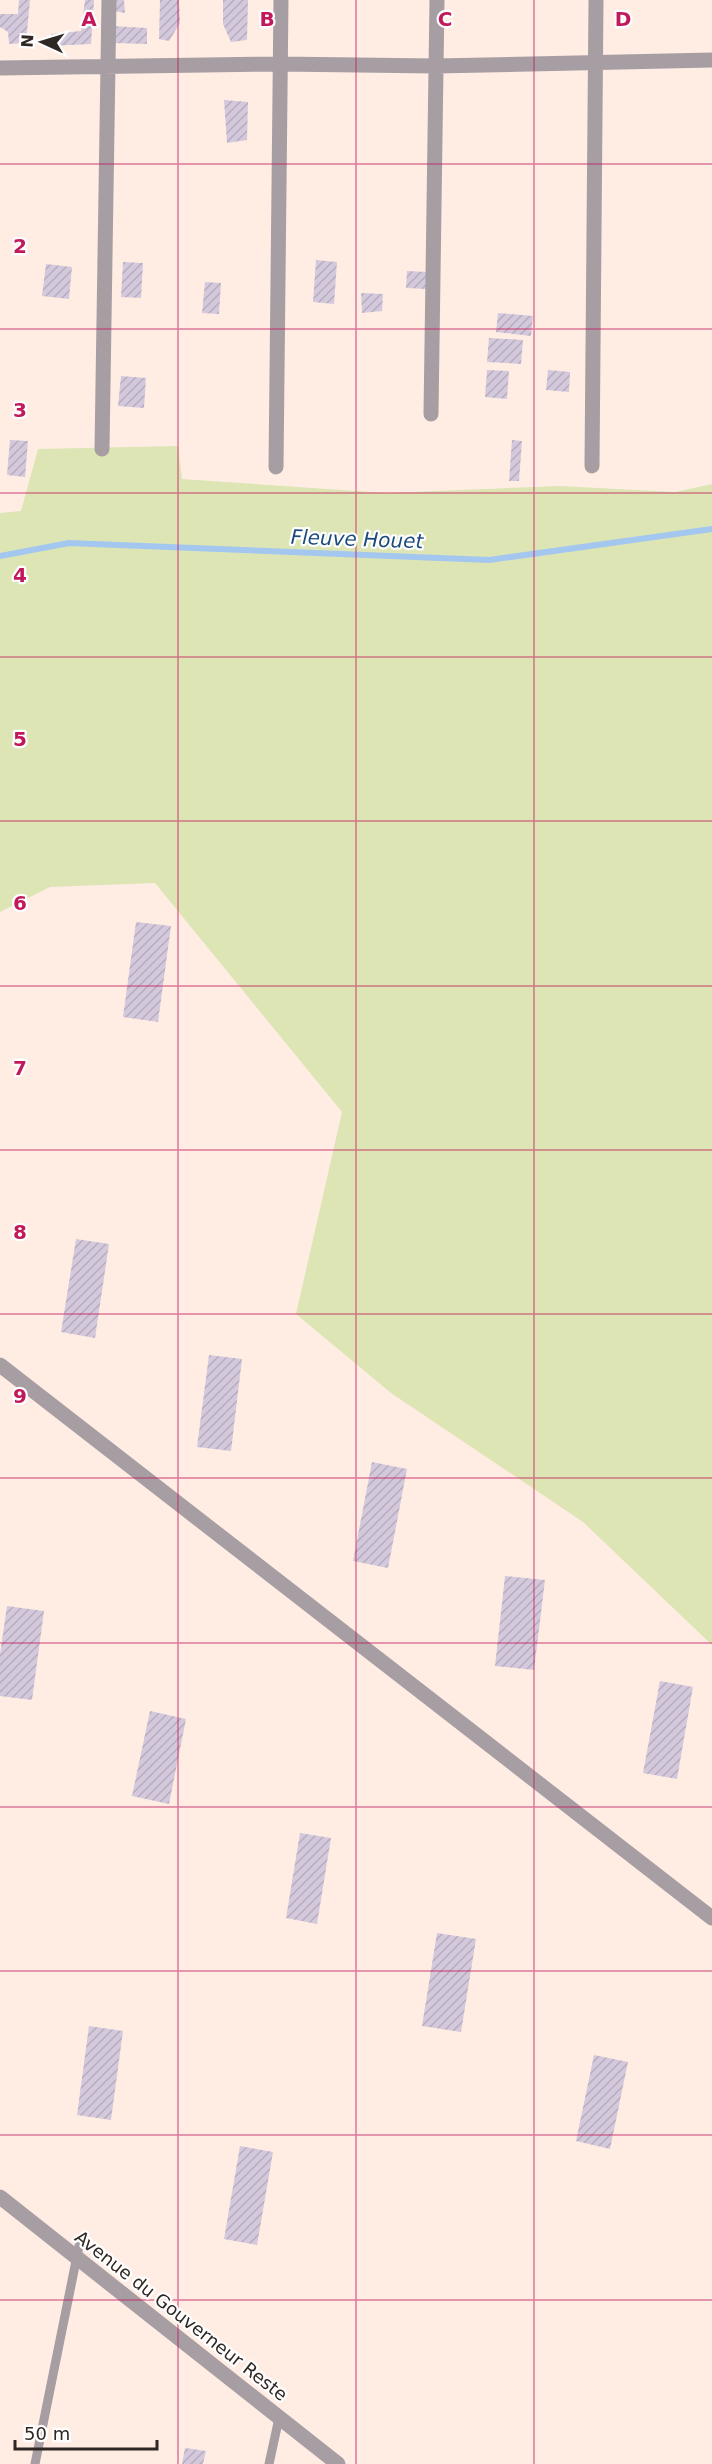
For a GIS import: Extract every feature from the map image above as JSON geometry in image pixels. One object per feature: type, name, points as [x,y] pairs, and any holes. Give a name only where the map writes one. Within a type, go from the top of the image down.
[{"type":"street","points":[[102,449],[109,0]]},
{"type":"street","points":[[276,468],[281,0]]},
{"type":"street","points":[[431,414],[437,0]]},
{"type":"street","points":[[592,466],[596,0]]},
{"type":"street","points":[[0,68],[280,64],[436,66],[712,60]]},
{"type":"street","points":[[0,1365],[712,1918]]},
{"type":"street","name":"Avenue du Gouverneur Reste","points":[[0,2197],[338,2464]]},
{"type":"lane","points":[[35,2464],[79,2246]]},
{"type":"lane","points":[[269,2464],[279,2418]]},
{"type":"green space","points":[[178,446],[182,479],[386,493],[560,486],[675,492],[712,484],[712,1645],[583,1522],[391,1393],[296,1314],[342,1112],[155,883],[50,887],[0,912],[0,513],[21,511],[38,449]]},
{"type":"building","points":[[19,0],[30,0],[26,43],[9,44],[8,32],[0,27],[0,14],[18,14]]},
{"type":"building","points":[[85,0],[94,0],[91,44],[51,46],[51,34],[81,31]]},
{"type":"building","points":[[114,0],[124,0],[125,13],[114,11]]},
{"type":"building","points":[[160,0],[179,0],[180,23],[169,41],[159,39]]},
{"type":"building","points":[[223,0],[248,0],[247,40],[231,42],[223,24]]},
{"type":"building","points":[[112,26],[147,28],[147,44],[113,43]]},
{"type":"building","points":[[224,100],[248,102],[247,140],[227,143]]},
{"type":"building","points":[[316,260],[337,262],[334,304],[313,302]]},
{"type":"building","points":[[123,262],[143,263],[141,298],[121,297]]},
{"type":"building","points":[[46,264],[72,267],[69,299],[42,296]]},
{"type":"building","points":[[407,271],[427,272],[426,289],[406,288]]},
{"type":"building","points":[[205,282],[221,283],[219,314],[202,313]]},
{"type":"building","points":[[361,293],[383,294],[382,311],[362,313]]},
{"type":"building","points":[[498,313],[533,316],[531,336],[496,332]]},
{"type":"building","points":[[489,338],[523,340],[521,364],[487,362]]},
{"type":"building","points":[[487,370],[509,371],[507,399],[485,397]]},
{"type":"building","points":[[548,370],[570,372],[569,392],[546,390]]},
{"type":"building","points":[[121,376],[146,378],[144,408],[118,406]]},
{"type":"building","points":[[10,440],[28,441],[25,477],[7,475]]},
{"type":"building","points":[[512,440],[522,441],[519,481],[509,481]]},
{"type":"building","points":[[136,922],[171,926],[158,1022],[123,1017]]},
{"type":"building","points":[[76,1239],[109,1244],[95,1338],[61,1332]]},
{"type":"building","points":[[209,1355],[242,1359],[231,1451],[197,1447]]},
{"type":"building","points":[[372,1462],[407,1469],[388,1568],[353,1561]]},
{"type":"building","points":[[505,1576],[545,1580],[534,1670],[495,1666]]},
{"type":"building","points":[[7,1606],[44,1611],[32,1700],[0,1696],[0,1654]]},
{"type":"building","points":[[660,1681],[693,1687],[677,1779],[643,1773]]},
{"type":"building","points":[[150,1711],[186,1719],[169,1804],[132,1796]]},
{"type":"building","points":[[300,1833],[331,1838],[317,1924],[286,1918]]},
{"type":"building","points":[[437,1933],[476,1939],[461,2032],[422,2026]]},
{"type":"building","points":[[89,2026],[123,2031],[111,2120],[77,2115]]},
{"type":"building","points":[[594,2055],[628,2062],[610,2149],[576,2141]]},
{"type":"building","points":[[240,2146],[273,2152],[257,2245],[224,2239]]},
{"type":"building","points":[[185,2448],[206,2451],[203,2464],[182,2464]]},
{"type":"waterway","name":"Fleuve Houet","points":[[0,556],[69,543],[489,560],[712,529]]}]
